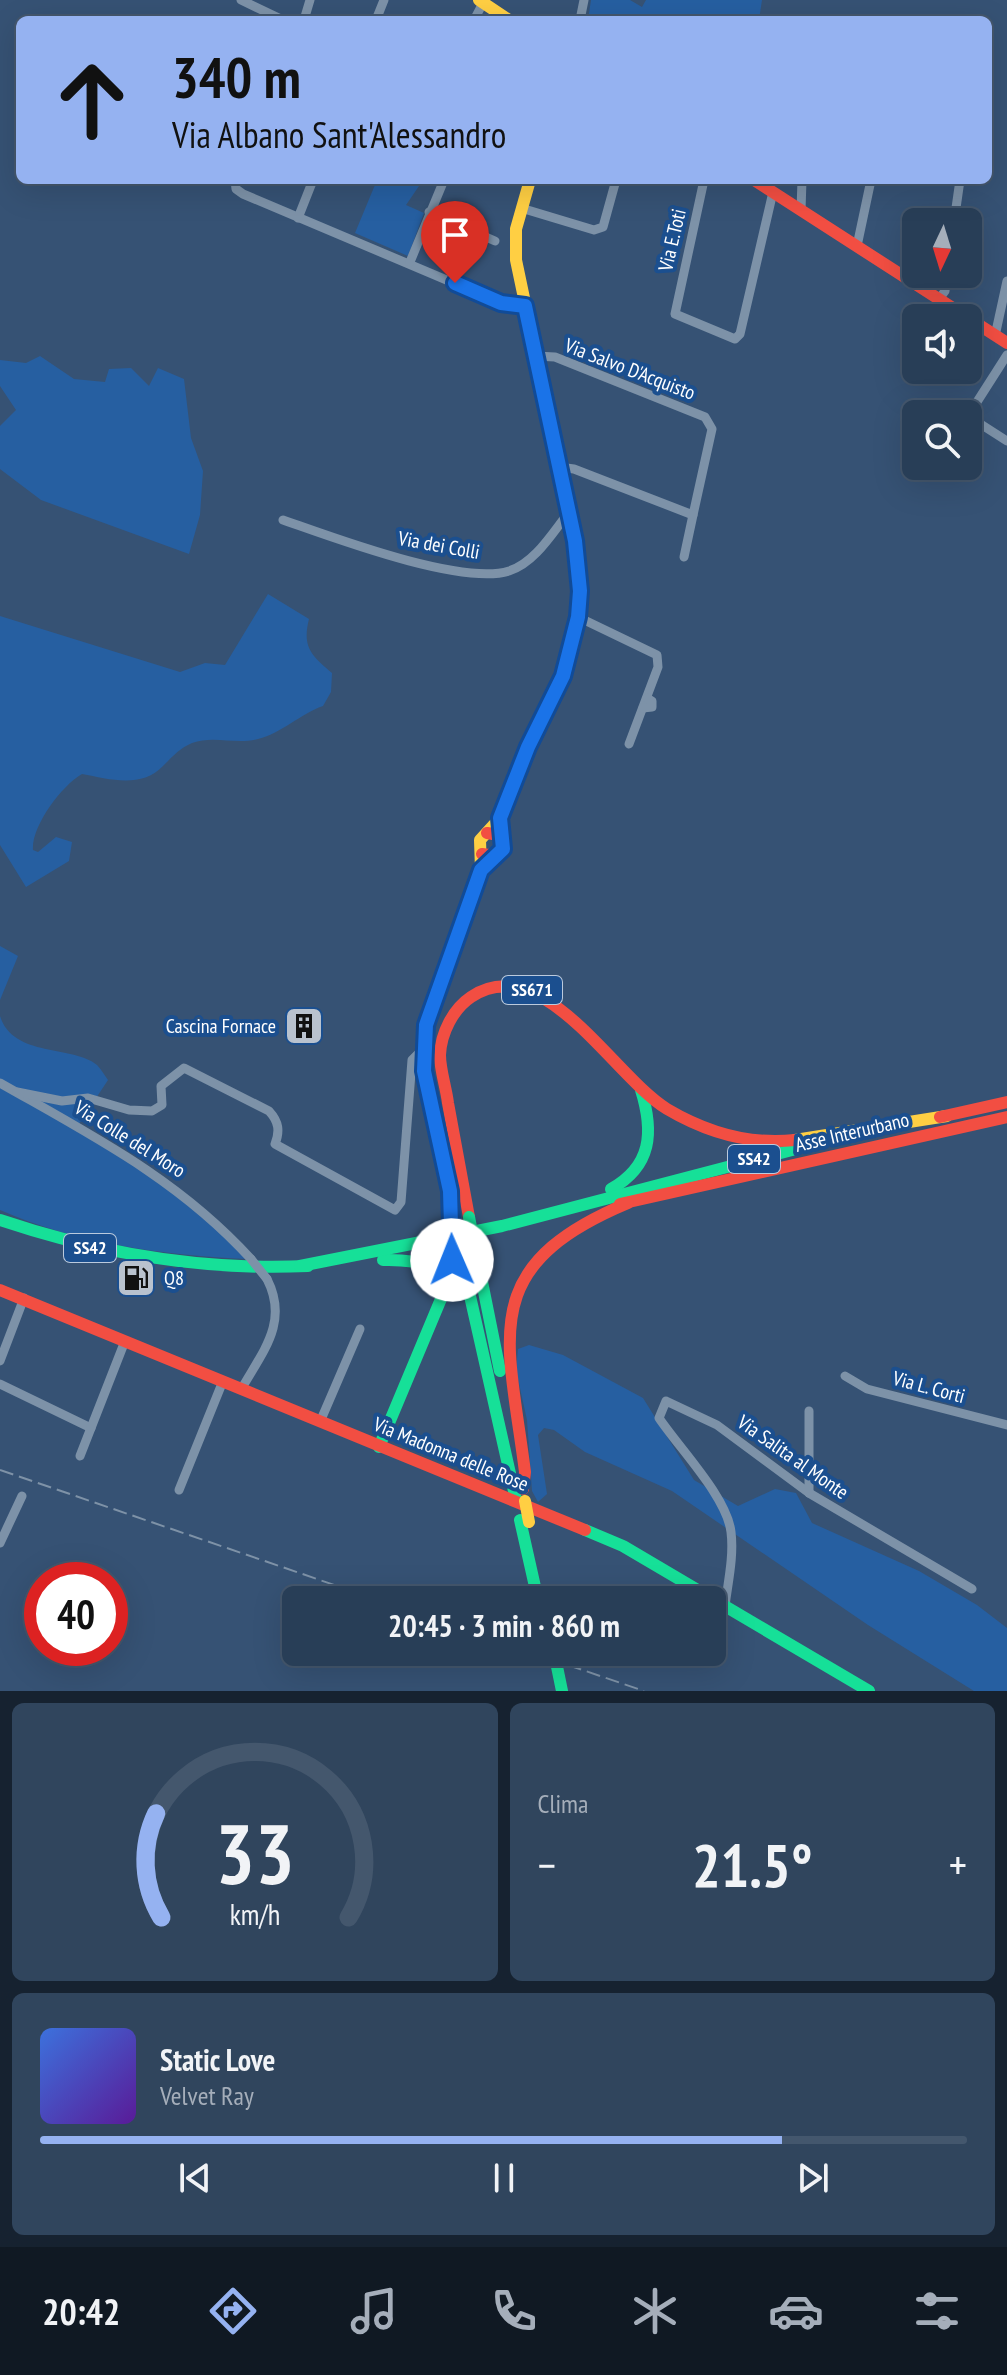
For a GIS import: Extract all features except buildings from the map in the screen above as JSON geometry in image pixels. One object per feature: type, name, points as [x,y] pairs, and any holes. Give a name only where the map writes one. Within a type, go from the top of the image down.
[{"type":"main road","points":[[481,1],[503,16]]},
{"type":"main road","points":[[488,855],[479,842],[500,818],[528,747],[563,676],[578,617],[579,570],[515,245],[529,184]]},
{"type":"main road","points":[[760,184],[1007,343]]},
{"type":"main road","points":[[379,1447],[446,1287],[452,1254],[450,1191],[424,1071],[424,1048],[433,998],[481,870],[488,855],[503,849],[500,818]]},
{"type":"main road","points":[[487,833],[501,838]]},
{"type":"main road","name":"SS671","points":[[538,1586],[440,1065],[447,1026],[471,997],[499,986],[536,992],[556,1006],[641,1090],[700,1126],[761,1142],[797,1143],[922,1116],[947,1116]]},
{"type":"main road","points":[[502,1226],[513,1216],[598,1195],[631,1179],[645,1159],[652,1137],[651,1117],[641,1090]]},
{"type":"main road","name":"SS42","points":[[0,1220],[62,1242],[126,1257],[195,1267],[300,1266],[563,1212],[724,1166],[1007,1102]]},
{"type":"main road","name":"Asse Interurbano","points":[[563,1212],[631,1202],[1007,1117]]},
{"type":"main road","points":[[521,1497],[524,1459],[508,1361],[509,1325],[521,1286],[540,1257],[572,1228],[631,1202]]},
{"type":"main road","name":"SS671","points":[[300,1266],[409,1259],[431,1264],[460,1281],[474,1308],[521,1497]]},
{"type":"main road","name":"Via Madonna delle Rose","points":[[0,1290],[623,1546],[691,1586]]},
{"type":"main road","name":"Via Madonna delle Rose","points":[[726,1607],[869,1691]]},
{"type":"main road","points":[[557,1666],[562,1691]]},
{"type":"street","points":[[241,0],[275,16]]},
{"type":"street","points":[[236,184],[298,218],[410,262],[501,303],[525,306]]},
{"type":"street","points":[[298,218],[311,184]]},
{"type":"street","points":[[410,262],[442,184]]},
{"type":"street","points":[[521,208],[594,230],[603,227],[615,184]]},
{"type":"street","name":"Via E.Toti","points":[[703,184],[674,308],[679,316],[739,338],[773,192]]},
{"type":"street","points":[[801,210],[802,184]]},
{"type":"street","points":[[857,246],[870,184]]},
{"type":"street","points":[[956,208],[959,184]]},
{"type":"street","points":[[429,212],[495,241]]},
{"type":"street","points":[[995,336],[1007,281]]},
{"type":"street","points":[[939,299],[945,288]]},
{"type":"street","points":[[978,400],[1007,355]]},
{"type":"street","name":"Via Salvo D'Acquisto","points":[[535,356],[555,357],[705,417],[712,429],[712,437],[684,557]]},
{"type":"street","points":[[982,425],[1007,441]]},
{"type":"street","points":[[559,467],[574,469],[693,515]]},
{"type":"street","name":"Via dei Colli","points":[[283,520],[408,561],[501,573],[524,564],[569,512]]},
{"type":"street","points":[[578,617],[657,655],[658,667],[629,744]]},
{"type":"street","name":"Via Colle del Moro","points":[[17,1092],[62,1101],[88,1098],[107,1106],[152,1111],[162,1105],[161,1086],[184,1068],[269,1111],[277,1119],[279,1134],[275,1144],[395,1210],[401,1202],[412,1060],[424,1048]]},
{"type":"street","name":"Via Colle del Moro","points":[[0,1083],[153,1171],[196,1204],[267,1279],[278,1308],[275,1323],[242,1388]]},
{"type":"street","points":[[0,1361],[24,1298]]},
{"type":"street","points":[[320,1422],[360,1329]]},
{"type":"street","points":[[80,1456],[125,1341]]},
{"type":"street","name":"Via L. Corti","points":[[845,1376],[867,1389],[1007,1425]]},
{"type":"street","points":[[179,1490],[223,1381]]},
{"type":"street","points":[[0,1384],[91,1428]]},
{"type":"street","name":"Via Salita al Monte","points":[[726,1598],[732,1552],[730,1523],[720,1503],[659,1418],[666,1401],[717,1425],[809,1493],[972,1589]]},
{"type":"street","points":[[809,1411],[809,1493]]},
{"type":"street","points":[[0,1543],[22,1496]]},
{"type":"shaded area","points":[[591,0],[630,0],[642,7],[646,0],[762,0],[760,16],[589,16]]},
{"type":"shaded area","points":[[375,184],[419,186],[406,205],[424,213],[408,256],[355,233]]},
{"type":"shaded area","points":[[40,356],[74,379],[105,382],[109,369],[131,368],[149,386],[158,368],[184,379],[191,438],[203,471],[200,515],[189,554],[41,500],[0,469],[0,426],[16,410],[0,386],[0,360],[26,363]]},
{"type":"shaded area","points":[[268,594],[309,619],[307,637],[310,650],[332,673],[331,692],[323,706],[258,739],[192,743],[145,778],[124,780],[82,774],[65,788],[49,808],[34,841],[33,850],[38,852],[56,837],[72,842],[69,861],[26,887],[0,845],[0,616],[180,672],[205,663],[225,665]]},
{"type":"shaded area","points":[[0,946],[18,956],[0,1000]]},
{"type":"shaded area","points":[[0,1016],[17,1039],[87,1059],[97,1065],[108,1080],[77,1127],[183,1196],[247,1259],[121,1246],[59,1231],[0,1210]]},
{"type":"shaded area","points":[[529,1345],[563,1355],[643,1398],[694,1480],[738,1506],[775,1489],[796,1493],[812,1523],[919,1571],[977,1605],[1007,1628],[1007,1691],[974,1691],[868,1625],[672,1491],[585,1452],[554,1430],[544,1428],[538,1435],[547,1494],[538,1502],[532,1491],[527,1420],[516,1370],[518,1349]]},
{"type":"railway","points":[[0,1470],[337,1586]]},
{"type":"railway","points":[[571,1666],[644,1691]]},
{"type":"traffic: fast","points":[[452,1225],[427,1091],[423,1052],[435,990],[465,911]]},
{"type":"traffic: fast","points":[[611,1189],[635,1170],[646,1147],[648,1120],[641,1090]]},
{"type":"traffic: fast","points":[[300,1266],[502,1226],[796,1149]]},
{"type":"traffic: fast","points":[[469,1217],[475,1247]]},
{"type":"traffic: fast","points":[[0,1220],[76,1242],[152,1258],[229,1266],[308,1266]]},
{"type":"traffic: fast","points":[[452,1225],[452,1248]]},
{"type":"traffic: fast","points":[[475,1247],[500,1371]]},
{"type":"traffic: fast","points":[[383,1260],[432,1266],[452,1278],[470,1296],[516,1500]]},
{"type":"traffic: fast","points":[[379,1447],[446,1287]]},
{"type":"traffic: fast","points":[[520,1520],[535,1586]]},
{"type":"traffic: fast","points":[[585,1530],[623,1546],[869,1691]]},
{"type":"traffic: fast","points":[[557,1666],[562,1691]]},
{"type":"traffic: slow","points":[[479,0],[503,16]]},
{"type":"traffic: slow","points":[[465,911],[481,870],[480,840],[500,818],[528,747],[563,676],[578,617],[580,591],[575,541],[516,260],[516,229],[529,184]]},
{"type":"traffic: slow","points":[[795,1140],[947,1116]]},
{"type":"traffic: slow","points":[[446,1287],[452,1260]]},
{"type":"traffic: slow","points":[[525,1501],[529,1522]]},
{"type":"traffic: jam","points":[[760,184],[1007,343]]},
{"type":"traffic: jam","points":[[482,854],[496,856],[504,845],[499,835],[487,833]]},
{"type":"traffic: jam","points":[[469,1217],[441,1067],[441,1047],[449,1022],[459,1008],[471,997],[498,987],[524,990],[550,1003],[576,1023],[646,1093],[682,1117],[729,1135],[762,1140],[795,1140]]},
{"type":"traffic: jam","points":[[940,1117],[1007,1102]]},
{"type":"traffic: jam","points":[[620,1204],[1007,1117]]},
{"type":"traffic: jam","points":[[523,1489],[525,1472],[512,1382],[510,1344],[513,1311],[524,1281],[545,1253],[579,1227],[628,1203]]},
{"type":"traffic: jam","points":[[0,1290],[585,1530]]},
{"type":"place","name":"Cascina Fornace","points":[[304,1026]]},
{"type":"place","name":"Q8","points":[[136,1278]]},
{"type":"route","points":[[452,1260],[450,1191],[424,1071],[426,1025],[433,998],[481,870],[503,849],[500,818],[528,747],[563,676],[578,617],[580,591],[575,541],[525,306],[501,303],[455,283]]}]
